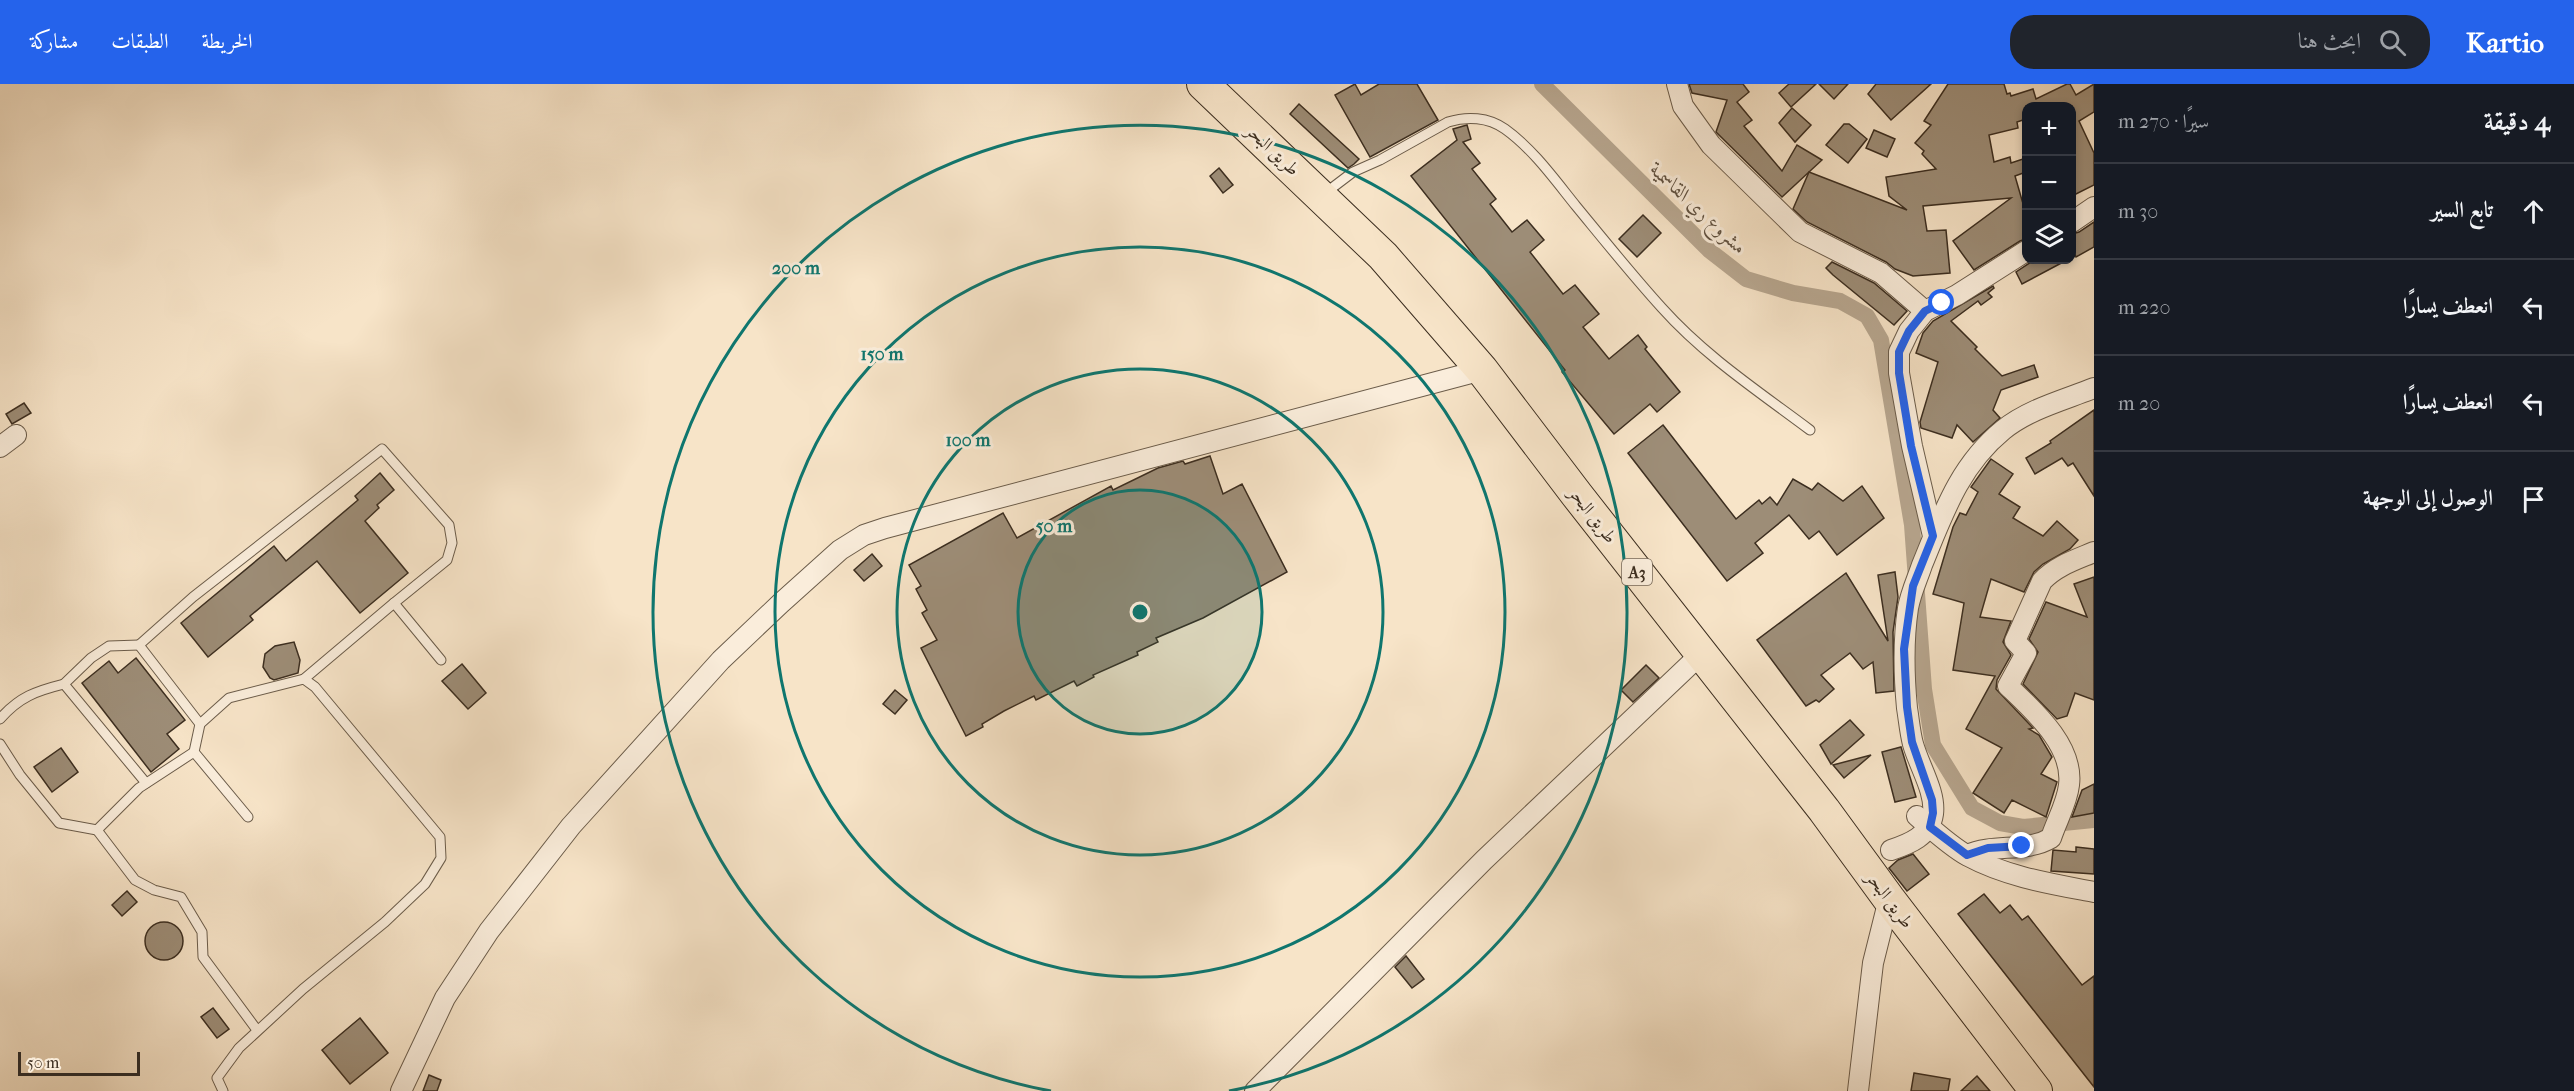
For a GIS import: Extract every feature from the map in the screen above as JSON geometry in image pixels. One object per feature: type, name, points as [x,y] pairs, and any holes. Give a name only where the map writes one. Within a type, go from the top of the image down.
[{"type":"highway","name":"طريق البحر","points":[[1203,84],[1322,195],[1383,256],[1482,370],[1824,810],[1889,900],[2036,1091]]},
{"type":"street","points":[[1677,84],[1683,106],[1711,146],[1800,232],[1881,273],[1925,311]]},
{"type":"street","points":[[2076,219],[2094,207]]},
{"type":"street","points":[[1933,536],[1911,446],[1899,373],[1899,352],[1909,331],[1925,311],[1958,295],[2022,254]]},
{"type":"street","points":[[401,1091],[451,989],[489,931],[572,826],[721,660],[840,550],[864,535],[885,528],[1482,370]]},
{"type":"street","points":[[1866,869],[1891,850],[1908,844],[1923,822],[1933,813],[1932,800],[1912,742],[1904,649],[1913,586],[1933,536],[1962,475],[2004,429],[2036,410],[2094,388]]},
{"type":"street","points":[[1967,855],[1988,848],[2038,844],[2053,830],[2070,785],[2068,765],[2062,747],[2031,708],[2008,686],[2026,653],[2015,641],[2042,581],[2066,563],[2094,552]]},
{"type":"street","points":[[1255,1091],[1484,860],[1701,654]]},
{"type":"street","points":[[1923,822],[1967,855],[1989,866],[2022,877],[2094,892]]},
{"type":"street","points":[[1858,1091],[1873,963],[1889,900]]},
{"type":"lane","points":[[1322,195],[1353,172],[1380,160],[1448,122],[1460,118],[1476,118],[1502,127],[1518,140],[1557,182],[1634,276],[1704,351],[1810,430]]},
{"type":"lane","points":[[0,719],[14,703],[38,690],[64,684],[91,658],[109,646],[139,645],[193,597],[382,449],[449,525],[452,543],[447,560],[304,679],[229,698],[200,724],[194,752],[146,783],[97,830]]},
{"type":"lane","points":[[394,603],[441,660]]},
{"type":"lane","points":[[139,645],[200,724]]},
{"type":"lane","points":[[223,1091],[217,1078],[239,1047],[426,885],[441,858],[440,837],[315,687],[304,679]]},
{"type":"lane","points":[[64,684],[146,783]]},
{"type":"lane","points":[[0,744],[20,775],[59,823],[97,830],[135,880],[154,890],[181,897],[202,932],[203,957],[257,1030]]},
{"type":"lane","points":[[194,752],[248,817]]},
{"type":"building","points":[[1355,84],[1361,95],[1379,84],[1417,84],[1438,120],[1370,157],[1335,95]]},
{"type":"building","points":[[1689,84],[1743,84],[1749,92],[1737,102],[1752,120],[1744,126],[1782,171],[1797,145],[1822,160],[1782,197],[1716,132],[1727,100],[1692,93]]},
{"type":"building","points":[[1789,84],[1816,84],[1791,107],[1779,93]]},
{"type":"building","points":[[1819,84],[1848,84],[1834,99]]},
{"type":"building","points":[[1876,84],[1931,84],[1891,120],[1868,94]]},
{"type":"building","points":[[1948,84],[2004,84],[2007,94],[2010,93],[2011,96],[2033,89],[2036,99],[2067,84],[2070,84],[2076,95],[2094,84],[2094,112],[2079,121],[2094,153],[2094,185],[2076,194],[2076,102],[2022,102],[2022,120],[2017,122],[2018,128],[1989,135],[1994,162],[2010,157],[2011,163],[2022,159],[2022,173],[2015,176],[2022,200],[2022,240],[1974,270],[1953,241],[2011,198],[1923,206],[1927,231],[1946,230],[1950,273],[1913,276],[1895,269],[1886,262],[1807,222],[1793,209],[1809,172],[1907,210],[1889,196],[1886,177],[1936,169],[1922,154],[1924,151],[1915,143],[1931,125],[1924,121]]},
{"type":"building","points":[[1299,104],[1359,159],[1354,164],[1348,168],[1290,114]]},
{"type":"building","points":[[1792,108],[1811,125],[1795,142],[1779,123]]},
{"type":"building","points":[[1844,124],[1849,124],[1867,139],[1848,163],[1826,145]]},
{"type":"building","points":[[1467,125],[1471,139],[1463,142],[1480,163],[1472,169],[1496,199],[1490,204],[1512,232],[1527,220],[1544,240],[1530,252],[1563,294],[1575,285],[1599,314],[1583,327],[1609,359],[1638,335],[1647,347],[1645,349],[1680,392],[1657,412],[1650,404],[1614,434],[1562,372],[1565,370],[1411,176],[1457,140],[1453,129]]},
{"type":"building","points":[[1874,130],[1895,139],[1887,157],[1866,148]]},
{"type":"building","points":[[1219,168],[1233,185],[1223,193],[1210,176]]},
{"type":"building","points":[[1643,215],[1661,233],[1637,257],[1619,239]]},
{"type":"building","points":[[2094,222],[2094,247],[2076,257],[2076,233]]},
{"type":"building","points":[[1832,262],[1874,283],[1907,311],[1894,325],[1826,268]]},
{"type":"building","points":[[2028,264],[2060,264],[2022,284],[2016,272]]},
{"type":"building","points":[[1993,286],[1994,288],[1988,293],[1992,297],[1981,305],[1978,301],[1951,321],[2002,376],[2034,365],[2038,377],[2001,390],[1993,410],[2000,418],[1973,442],[1957,425],[1952,438],[1921,428],[1920,422],[1938,362],[1916,353],[1923,333],[1933,321]]},
{"type":"building","points":[[24,403],[31,413],[12,424],[6,414]]},
{"type":"building","points":[[2094,410],[2094,496],[2073,463],[2068,466],[2062,458],[2035,474],[2026,458],[2051,443],[2050,441]]},
{"type":"building","points":[[1663,425],[1736,519],[1759,500],[1762,504],[1770,497],[1777,505],[1793,479],[1812,490],[1818,483],[1843,501],[1862,486],[1884,518],[1837,555],[1819,531],[1809,539],[1789,515],[1755,543],[1763,553],[1727,581],[1628,453]]},
{"type":"building","points":[[1210,456],[1223,494],[1242,484],[1287,572],[1203,618],[1156,638],[1158,642],[1137,652],[1138,655],[1093,675],[1094,677],[1077,686],[1074,681],[1036,700],[1034,696],[1004,711],[982,724],[983,727],[966,736],[921,648],[937,640],[922,613],[927,610],[916,589],[921,586],[909,565],[1003,513],[1017,538],[1111,486],[1113,490],[1158,468],[1183,461],[1185,464]]},
{"type":"building","points":[[1991,459],[2013,474],[1999,494],[2020,507],[2013,518],[2043,536],[2057,521],[2078,540],[2070,549],[2043,564],[2034,572],[2024,592],[1991,579],[1980,617],[2011,621],[2003,642],[2011,655],[1997,680],[1996,689],[2033,728],[2029,729],[2039,735],[2052,757],[2041,774],[2057,782],[2046,817],[2012,800],[2004,813],[1973,793],[2002,748],[1966,729],[1995,676],[1953,670],[1964,603],[1933,594],[1953,527],[1960,513],[1966,515],[1978,492],[1971,487]]},
{"type":"building","points":[[380,473],[394,490],[377,505],[379,508],[365,521],[408,573],[360,613],[317,561],[250,616],[253,620],[208,657],[181,623],[274,546],[286,561],[358,500],[355,496]]},
{"type":"building","points":[[872,554],[882,566],[864,581],[854,570]]},
{"type":"building","points":[[1895,572],[1898,597],[1893,632],[1894,691],[1876,693],[1873,662],[1863,669],[1850,653],[1821,675],[1834,689],[1819,702],[1816,700],[1806,706],[1757,640],[1846,573],[1888,641],[1878,575]]},
{"type":"building","points":[[2094,577],[2094,700],[2075,693],[2067,716],[2057,719],[2023,684],[2038,652],[2029,639],[2046,602],[2087,617],[2074,584]]},
{"type":"building","points":[[294,642],[300,660],[298,673],[274,680],[270,678],[263,667],[265,654],[275,646]]},
{"type":"building","points":[[136,658],[185,720],[167,734],[179,749],[151,772],[82,683],[109,661],[118,673]]},
{"type":"building","points":[[462,664],[486,693],[468,709],[442,681]]},
{"type":"building","points":[[1646,665],[1659,678],[1633,702],[1621,690]]},
{"type":"building","points":[[895,690],[907,700],[895,714],[883,704]]},
{"type":"building","points":[[1850,720],[1864,735],[1831,764],[1820,745]]},
{"type":"building","points":[[1901,747],[1916,797],[1895,802],[1882,752]]},
{"type":"building","points":[[61,748],[78,772],[52,792],[34,767]]},
{"type":"building","points":[[1871,755],[1844,778],[1833,765]]},
{"type":"building","points":[[2094,784],[2094,813],[2072,817],[2082,790]]},
{"type":"building","points":[[2076,847],[2094,849],[2094,874],[2051,871],[2053,850],[2076,852]]},
{"type":"building","points":[[1913,854],[1929,874],[1907,891],[1889,868],[1898,860]]},
{"type":"building","points":[[127,891],[137,902],[122,916],[112,905]]},
{"type":"building","points":[[1984,894],[2000,913],[2010,905],[2022,920],[2028,916],[2082,985],[2094,976],[2094,1087],[1958,914]]},
{"type":"building","points":[[164,922],[178,927],[183,941],[178,955],[164,960],[150,955],[145,941],[150,927]]},
{"type":"building","points":[[1406,956],[1424,979],[1412,988],[1395,967]]},
{"type":"building","points":[[213,1008],[229,1029],[217,1038],[201,1017]]},
{"type":"building","points":[[360,1018],[388,1053],[350,1084],[322,1050]]},
{"type":"building","points":[[1914,1073],[1950,1079],[1948,1091],[1911,1091]]},
{"type":"building","points":[[429,1075],[441,1080],[437,1091],[423,1091]]},
{"type":"building","points":[[1977,1076],[1990,1091],[1961,1091]]},
{"type":"waterway","name":"مشروع ري القاسمية","points":[[1542,84],[1710,251],[1746,279],[1793,293],[1840,301],[1867,316],[1881,340],[1912,525],[1924,689],[1933,745],[1972,808],[2000,823],[2023,827],[2094,820]]},
{"type":"route","points":[[1942,303],[1925,311],[1909,331],[1899,352],[1899,373],[1911,446],[1933,536],[1913,586],[1908,609],[1904,649],[1907,707],[1912,742],[1932,800],[1933,813],[1930,827],[1967,855],[1988,848],[2022,846]]}]
